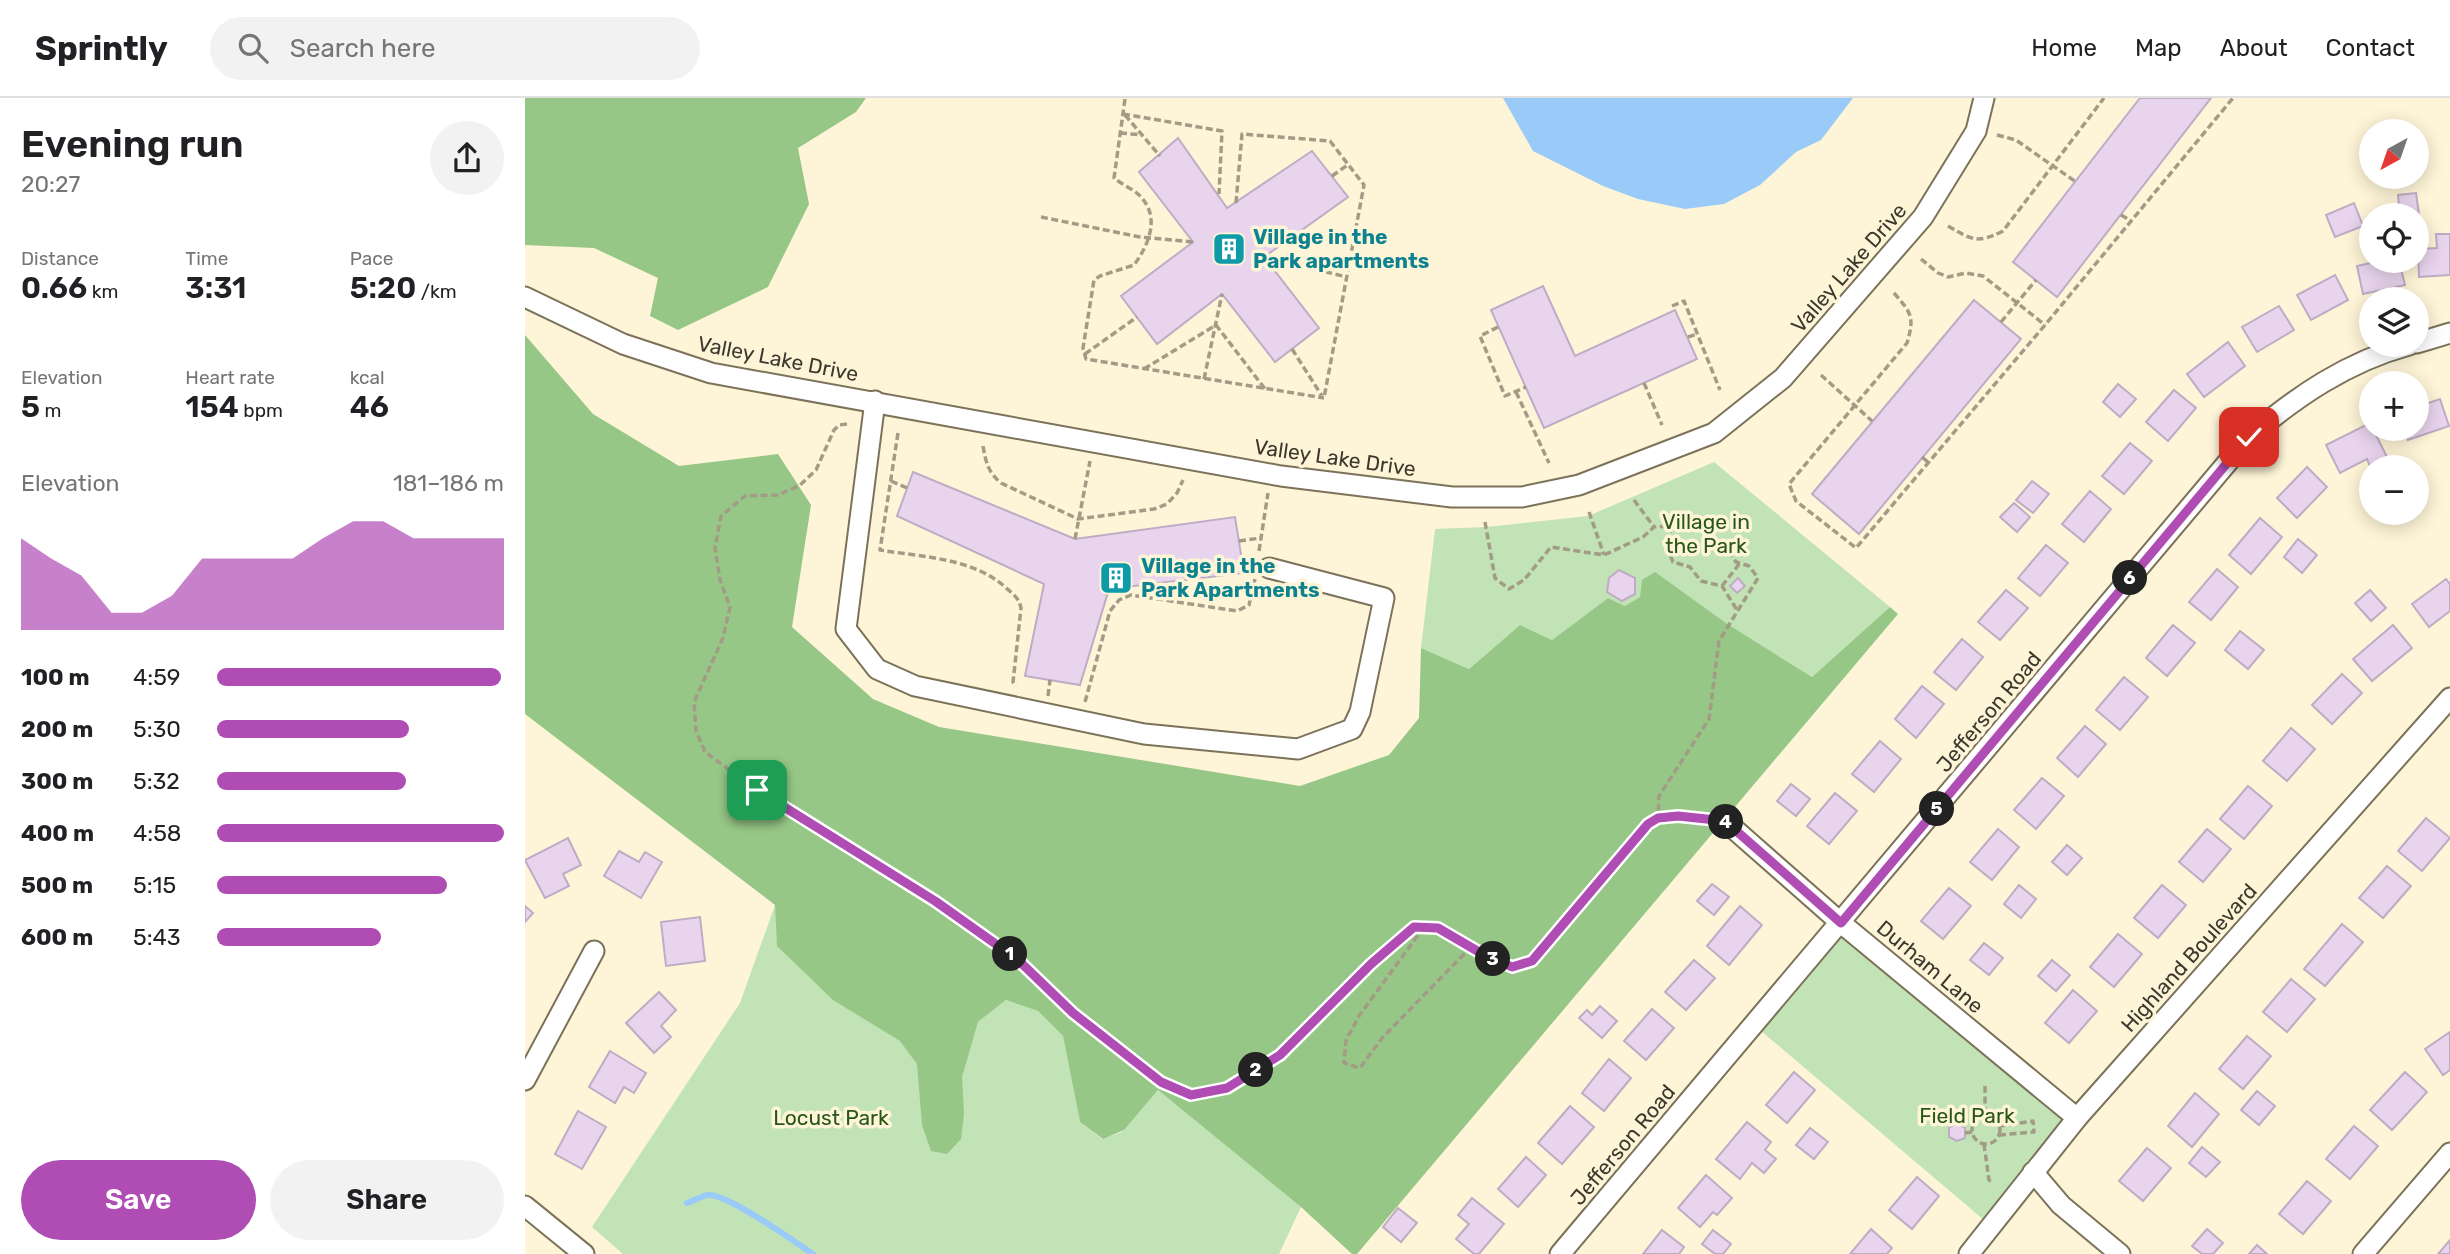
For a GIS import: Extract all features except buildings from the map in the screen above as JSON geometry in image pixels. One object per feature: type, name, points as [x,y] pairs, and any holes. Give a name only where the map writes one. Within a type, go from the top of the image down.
[{"type":"street","name":"Valley Lake Drive","points":[[525,298],[623,344],[711,373],[1281,475],[1453,497],[1522,496],[1579,485],[1714,433],[1783,378],[1923,217],[1976,131],[1984,98]]},
{"type":"street","points":[[2429,339],[2450,333]]},
{"type":"street","name":"Jefferson Road","points":[[1560,1254],[2249,437],[2322,381],[2376,357]]},
{"type":"street","points":[[875,401],[846,629],[877,669],[915,686],[1144,734],[1298,749],[1352,729],[1360,712],[1384,598],[1261,566]]},
{"type":"street","name":"Highland Boulevard","points":[[1969,1254],[2077,1118],[2450,698]]},
{"type":"street","name":"Durham Lane","points":[[1725,821],[1841,923],[2077,1118]]},
{"type":"street","points":[[525,1080],[594,951]]},
{"type":"street","points":[[2363,1254],[2450,1153]]},
{"type":"street","points":[[2033,1172],[2061,1205],[2120,1254]]},
{"type":"street","points":[[525,1206],[584,1254]]},
{"type":"path","points":[[1948,226],[1971,239],[1984,241],[2003,232],[2104,98]]},
{"type":"path","points":[[1894,293],[1910,313],[1912,324],[1907,343],[1789,484],[1796,501],[1856,548],[2233,98]]},
{"type":"path","points":[[1125,99],[1114,178],[1137,193],[1150,209],[1151,237],[1134,265],[1100,275],[1094,280],[1083,348],[1086,359],[1324,398]]},
{"type":"path","points":[[1123,114],[1160,156]]},
{"type":"path","points":[[1123,114],[1221,131],[1219,194]]},
{"type":"path","points":[[1121,133],[1143,135]]},
{"type":"path","points":[[1236,203],[1243,134],[1331,141],[1364,185],[1324,398]]},
{"type":"path","points":[[1997,135],[2016,140],[2075,182]]},
{"type":"path","points":[[1332,176],[1349,164]]},
{"type":"path","points":[[2121,215],[2131,221]]},
{"type":"path","points":[[1041,217],[1193,242]]},
{"type":"path","points":[[1264,257],[1347,277]]},
{"type":"path","points":[[1921,259],[1938,273],[1948,277],[1966,273],[1983,276],[2045,325]]},
{"type":"path","points":[[2001,323],[2036,280]]},
{"type":"path","points":[[1204,379],[1222,294]]},
{"type":"path","points":[[1672,306],[1684,301],[1720,390]]},
{"type":"path","points":[[1085,355],[1137,317]]},
{"type":"path","points":[[1143,370],[1216,326]]},
{"type":"path","points":[[1216,326],[1265,389]]},
{"type":"path","points":[[1498,327],[1480,336],[1505,396],[1526,387]]},
{"type":"path","points":[[1688,337],[1697,334]]},
{"type":"path","points":[[1292,349],[1324,398]]},
{"type":"path","points":[[1821,375],[1872,421]]},
{"type":"path","points":[[1644,383],[1662,425]]},
{"type":"path","points":[[1516,391],[1549,463]]},
{"type":"path","points":[[847,424],[834,429],[816,470],[799,486],[777,495],[745,496],[721,516],[715,548],[720,580],[730,607],[723,638],[694,702],[697,730],[705,752],[757,790],[935,901],[1017,959],[1073,1013],[1161,1082],[1191,1095],[1227,1088],[1280,1055],[1371,964],[1414,927],[1438,928],[1512,967],[1532,961],[1648,824],[1658,818],[1678,816],[1725,821]]},
{"type":"path","points":[[898,433],[880,550],[963,564],[992,575],[1019,600],[1021,608],[1013,682],[1020,693]]},
{"type":"path","points":[[1075,539],[1077,519],[1096,442]]},
{"type":"path","points":[[983,446],[986,464],[991,474],[1001,483],[1077,519],[1154,509],[1167,504],[1177,493],[1183,480]]},
{"type":"path","points":[[1922,457],[1929,463]]},
{"type":"path","points":[[891,481],[907,488]]},
{"type":"path","points":[[1080,704],[1087,702],[1110,611],[1119,600],[1131,595],[1237,611],[1249,605],[1261,566],[1261,538],[1268,494]]},
{"type":"path","points":[[1634,500],[1654,527]]},
{"type":"path","points":[[1589,512],[1604,555]]},
{"type":"path","points":[[1485,522],[1495,578],[1509,589],[1524,580],[1551,547],[1604,555],[1643,537],[1654,527],[1672,526],[1689,518],[1702,527],[1710,539],[1725,546],[1737,562],[1749,566],[1758,578],[1719,640],[1709,719],[1659,796],[1658,818]]},
{"type":"path","points":[[1672,526],[1666,544],[1673,562],[1690,567],[1701,581],[1722,586],[1737,611]]},
{"type":"path","points":[[1239,541],[1261,538]]},
{"type":"path","points":[[1722,586],[1740,563]]},
{"type":"path","points":[[1048,698],[1050,680]]},
{"type":"path","points":[[1039,696],[1059,700]]},
{"type":"path","points":[[1424,927],[1359,1016],[1346,1040],[1344,1063],[1360,1068],[1383,1037],[1471,947]]},
{"type":"path","points":[[1985,1086],[1985,1116]]},
{"type":"path","points":[[1985,1116],[1993,1119],[1999,1126],[1999,1135],[1993,1142],[1984,1144],[1976,1140],[1972,1132],[1973,1124],[1985,1116]]},
{"type":"path","points":[[1999,1126],[2033,1121],[2034,1132],[1999,1135]]},
{"type":"path","points":[[1965,1133],[1972,1132]]},
{"type":"path","points":[[1984,1144],[1989,1180],[1992,1183]]},
{"type":"green space","points":[[525,98],[866,98],[856,112],[798,148],[809,204],[768,287],[678,330],[650,316],[658,278],[594,248],[525,245]]},
{"type":"green space","points":[[525,335],[593,414],[679,466],[778,454],[811,505],[792,627],[873,699],[939,727],[1300,786],[1389,755],[1419,718],[1421,648],[1469,669],[1520,625],[1552,640],[1608,598],[1625,606],[1640,597],[1642,580],[1655,572],[1726,623],[1812,677],[1890,607],[1898,614],[1357,1254],[1352,1254],[1301,1207],[1158,1090],[1124,1130],[1103,1139],[1080,1122],[1063,1036],[1038,1011],[1006,1000],[978,1022],[962,1077],[964,1114],[961,1139],[947,1154],[931,1151],[922,1125],[917,1064],[900,1041],[833,1000],[777,946],[775,905],[525,714]]},
{"type":"green space","name":"Village in the Park","points":[[1714,462],[1890,607],[1812,677],[1726,623],[1655,573],[1640,597],[1625,606],[1608,598],[1552,640],[1520,625],[1469,669],[1421,648],[1435,529],[1486,527],[1588,516]]},
{"type":"green space","name":"Locust Park","points":[[775,905],[968,1053],[978,1022],[1006,1000],[1038,1011],[1063,1036],[1080,1122],[1102,1139],[1122,1132],[1158,1090],[1301,1207],[1279,1254],[623,1254],[592,1227],[740,1003]]},
{"type":"green space","name":"Field Park","points":[[1841,923],[2077,1118],[1991,1226],[1754,1025]]},
{"type":"water","points":[[1503,98],[1853,98],[1821,140],[1796,152],[1760,185],[1724,204],[1685,209],[1638,199],[1603,186],[1533,151]]},
{"type":"waterway","points":[[687,1203],[708,1195],[717,1196],[761,1219],[813,1254]]},
{"type":"place","name":"Village in the Park apartments","points":[[1229,249]]},
{"type":"place","name":"Village in the Park Apartments","points":[[1116,578]]},
{"type":"route","points":[[757,790],[935,901],[1017,959],[1073,1013],[1161,1082],[1191,1095],[1227,1088],[1280,1055],[1371,964],[1414,927],[1438,928],[1479,952],[1512,967],[1532,961],[1648,824],[1658,818],[1678,816],[1725,821],[1841,923],[2249,437]]}]
